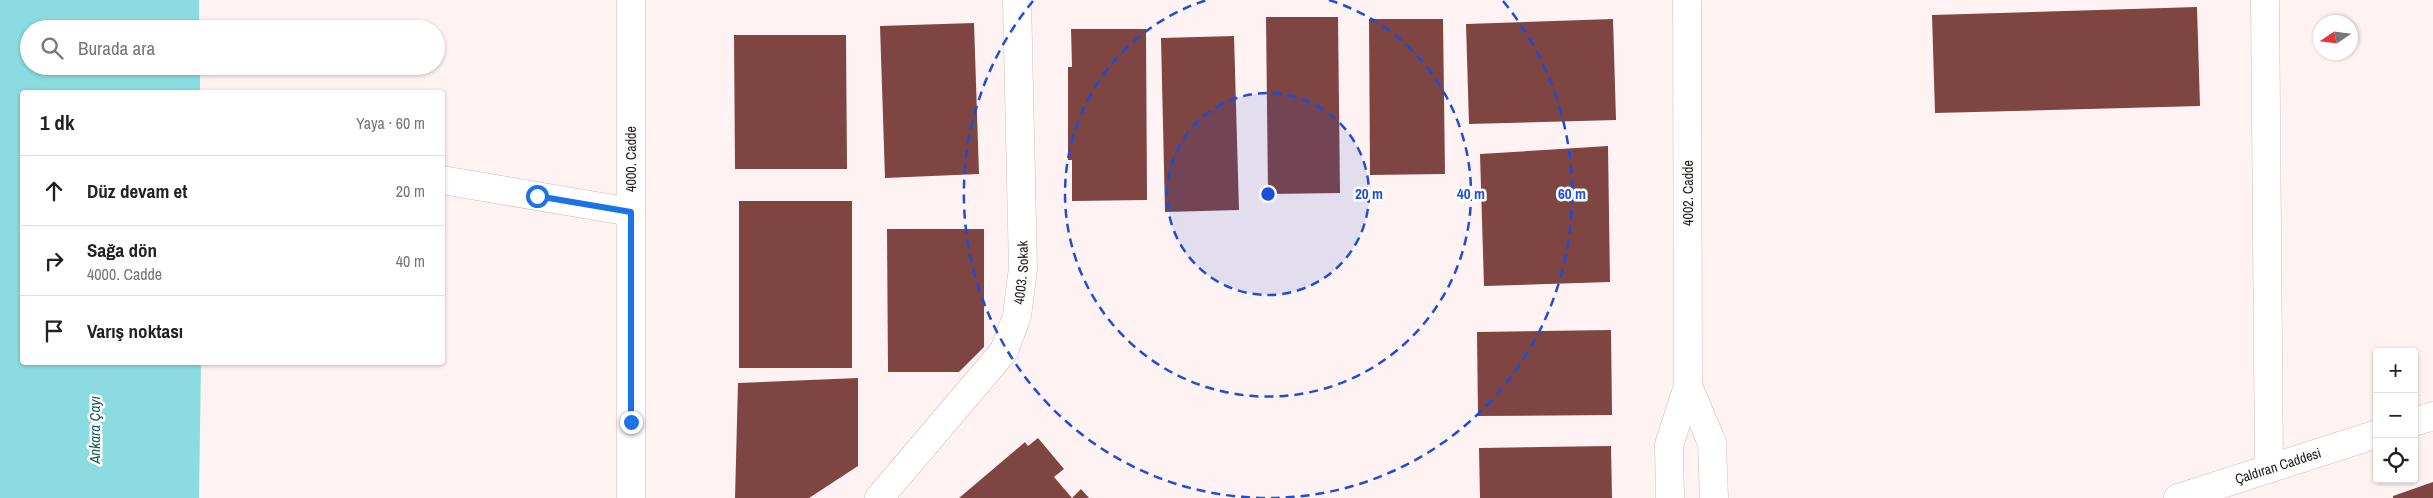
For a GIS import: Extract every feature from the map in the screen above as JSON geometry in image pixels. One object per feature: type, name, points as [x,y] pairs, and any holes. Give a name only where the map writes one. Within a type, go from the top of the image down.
[{"type":"street","name":"4000. Cadde","points":[[631,0],[631,498]]},
{"type":"street","name":"4003. Sokak","points":[[878,498],[1004,351],[1017,316],[1023,268],[1017,0]]},
{"type":"street","name":"4002. Cadde","points":[[1670,498],[1669,445],[1688,386],[1687,0]]},
{"type":"street","points":[[2264,0],[2269,469]]},
{"type":"street","points":[[445,181],[631,212]]},
{"type":"street","name":"4002. Cadde","points":[[1688,386],[1712,442],[1714,498]]},
{"type":"street","points":[[2418,421],[2433,416]]},
{"type":"street","name":"Çaldıran Caddesi","points":[[2178,498],[2373,435]]},
{"type":"water","name":"Ankara Çayı","points":[[0,0],[199,0],[199,20],[20,20],[20,75],[200,75],[200,90],[20,90],[20,365],[201,365],[199,498],[0,498]]},
{"type":"building","points":[[2197,7],[2200,106],[1935,113],[1932,15]]},
{"type":"building","points":[[1266,17],[1338,17],[1340,193],[1268,194]]},
{"type":"building","points":[[1369,19],[1443,19],[1445,174],[1370,175]]},
{"type":"building","points":[[1613,19],[1616,120],[1469,124],[1466,24]]},
{"type":"building","points":[[974,23],[979,174],[885,178],[880,26]]},
{"type":"building","points":[[1071,29],[1146,29],[1147,200],[1072,201],[1072,160],[1068,160],[1068,67],[1072,67]]},
{"type":"building","points":[[734,35],[846,35],[847,169],[735,169]]},
{"type":"building","points":[[1234,36],[1239,210],[1165,212],[1161,38]]},
{"type":"building","points":[[1608,146],[1610,282],[1484,286],[1480,154]]},
{"type":"building","points":[[739,201],[852,201],[852,368],[739,368]]},
{"type":"building","points":[[887,229],[984,229],[984,347],[959,372],[888,372]]},
{"type":"building","points":[[1611,330],[1612,415],[1478,416],[1477,332]]},
{"type":"building","points":[[858,378],[858,466],[809,498],[735,498],[738,383]]},
{"type":"building","points":[[1038,438],[1064,469],[1054,477],[1072,498],[959,498],[1025,442],[1028,446]]},
{"type":"building","points":[[1611,446],[1612,498],[1480,498],[1479,448]]},
{"type":"building","points":[[2433,482],[2433,498],[2393,498],[2393,496]]},
{"type":"building","points":[[1081,489],[1089,498],[1072,498]]},
{"type":"route","points":[[537,196],[631,212],[631,422]]}]
